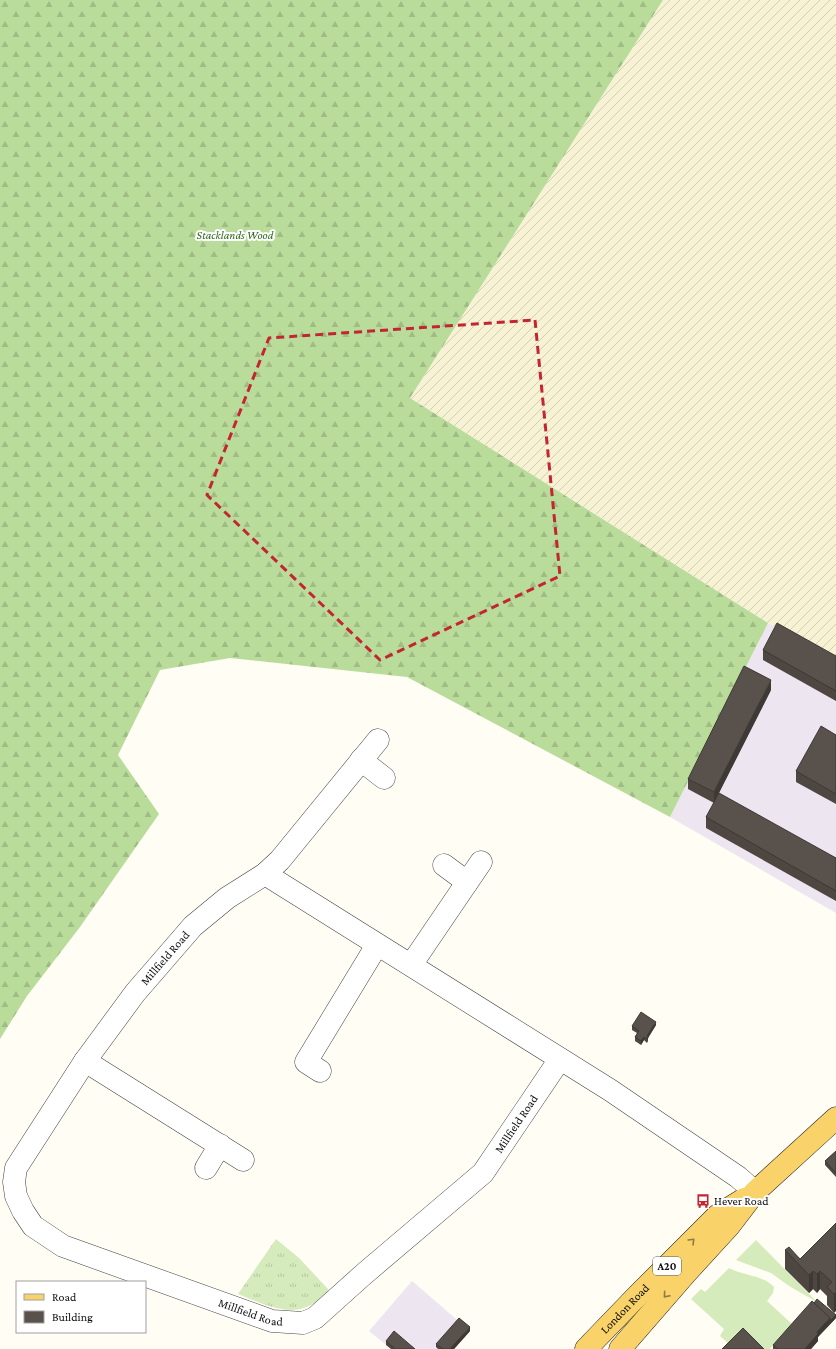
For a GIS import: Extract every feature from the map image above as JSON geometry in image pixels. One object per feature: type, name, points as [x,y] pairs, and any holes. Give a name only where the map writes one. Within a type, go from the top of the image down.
[{"type":"main road","name":"London Road","points":[[620,1349],[686,1272],[729,1226],[755,1192],[836,1118]]},
{"type":"main road","name":"London Road","points":[[586,1349],[632,1300],[718,1215],[755,1192]]},
{"type":"street","name":"Millfield Road","points":[[378,740],[280,860],[265,874],[228,898],[193,926],[135,992],[85,1061],[16,1168],[14,1182],[16,1196],[23,1211],[33,1226],[63,1246],[272,1321],[303,1323],[315,1318],[364,1274],[483,1173],[560,1058]]},
{"type":"street","points":[[361,760],[384,778]]},
{"type":"street","points":[[411,965],[481,862]]},
{"type":"street","points":[[444,864],[467,882]]},
{"type":"street","points":[[265,874],[610,1090],[738,1177],[755,1192]]},
{"type":"street","points":[[320,1071],[306,1062],[377,945]]},
{"type":"street","points":[[85,1061],[243,1160]]},
{"type":"street","points":[[206,1168],[220,1145]]},
{"type":"highlighted area","points":[[535,320],[560,576],[380,660],[207,495],[269,338]]},
{"type":"shaded area","points":[[663,0],[836,0],[836,661],[768,623],[410,398]]},
{"type":"shaded area","points":[[768,623],[836,661],[836,913],[670,817]]},
{"type":"shaded area","points":[[412,1281],[470,1331],[453,1349],[391,1349],[369,1331]]},
{"type":"green space","name":"Stacklands Wood","points":[[0,0],[663,0],[410,398],[768,623],[670,817],[407,677],[230,658],[160,670],[118,755],[159,814],[80,927],[27,996],[0,1039]]},
{"type":"green space","points":[[276,1239],[299,1258],[328,1289],[327,1294],[309,1306],[291,1310],[273,1307],[238,1294]]},
{"type":"green space","points":[[756,1240],[817,1302],[789,1286],[771,1273],[736,1260]]},
{"type":"green space","points":[[729,1268],[764,1280],[774,1287],[773,1293],[767,1301],[792,1324],[770,1349],[757,1349],[728,1343],[720,1336],[724,1329],[691,1299],[701,1289],[705,1292]]},
{"type":"building","points":[[777,623],[836,656],[836,691],[763,650]]},
{"type":"building","points":[[744,666],[771,680],[714,792],[688,779]]},
{"type":"building","points":[[821,726],[836,735],[836,794],[796,771]]},
{"type":"building","points":[[719,793],[836,858],[836,891],[706,817]]},
{"type":"building","points":[[641,1012],[656,1022],[647,1036],[647,1039],[644,1037],[641,1041],[635,1037],[639,1031],[632,1026]]},
{"type":"building","points":[[836,1151],[836,1173],[825,1161]]},
{"type":"building","points":[[836,1223],[836,1292],[834,1294],[827,1287],[832,1282],[820,1271],[817,1274],[813,1271],[809,1275],[785,1250],[789,1247],[800,1259]]},
{"type":"building","points":[[817,1299],[836,1315],[830,1321],[830,1318],[814,1303]]},
{"type":"building","points":[[812,1301],[830,1318],[817,1332],[818,1334],[805,1349],[778,1349],[773,1345]]},
{"type":"building","points":[[459,1318],[470,1327],[450,1349],[443,1349],[436,1344]]},
{"type":"building","points":[[743,1328],[764,1349],[722,1349]]},
{"type":"building","points":[[394,1331],[415,1349],[395,1349],[386,1341]]},
{"type":"place","name":"Hever Road","points":[[703,1201]]}]
